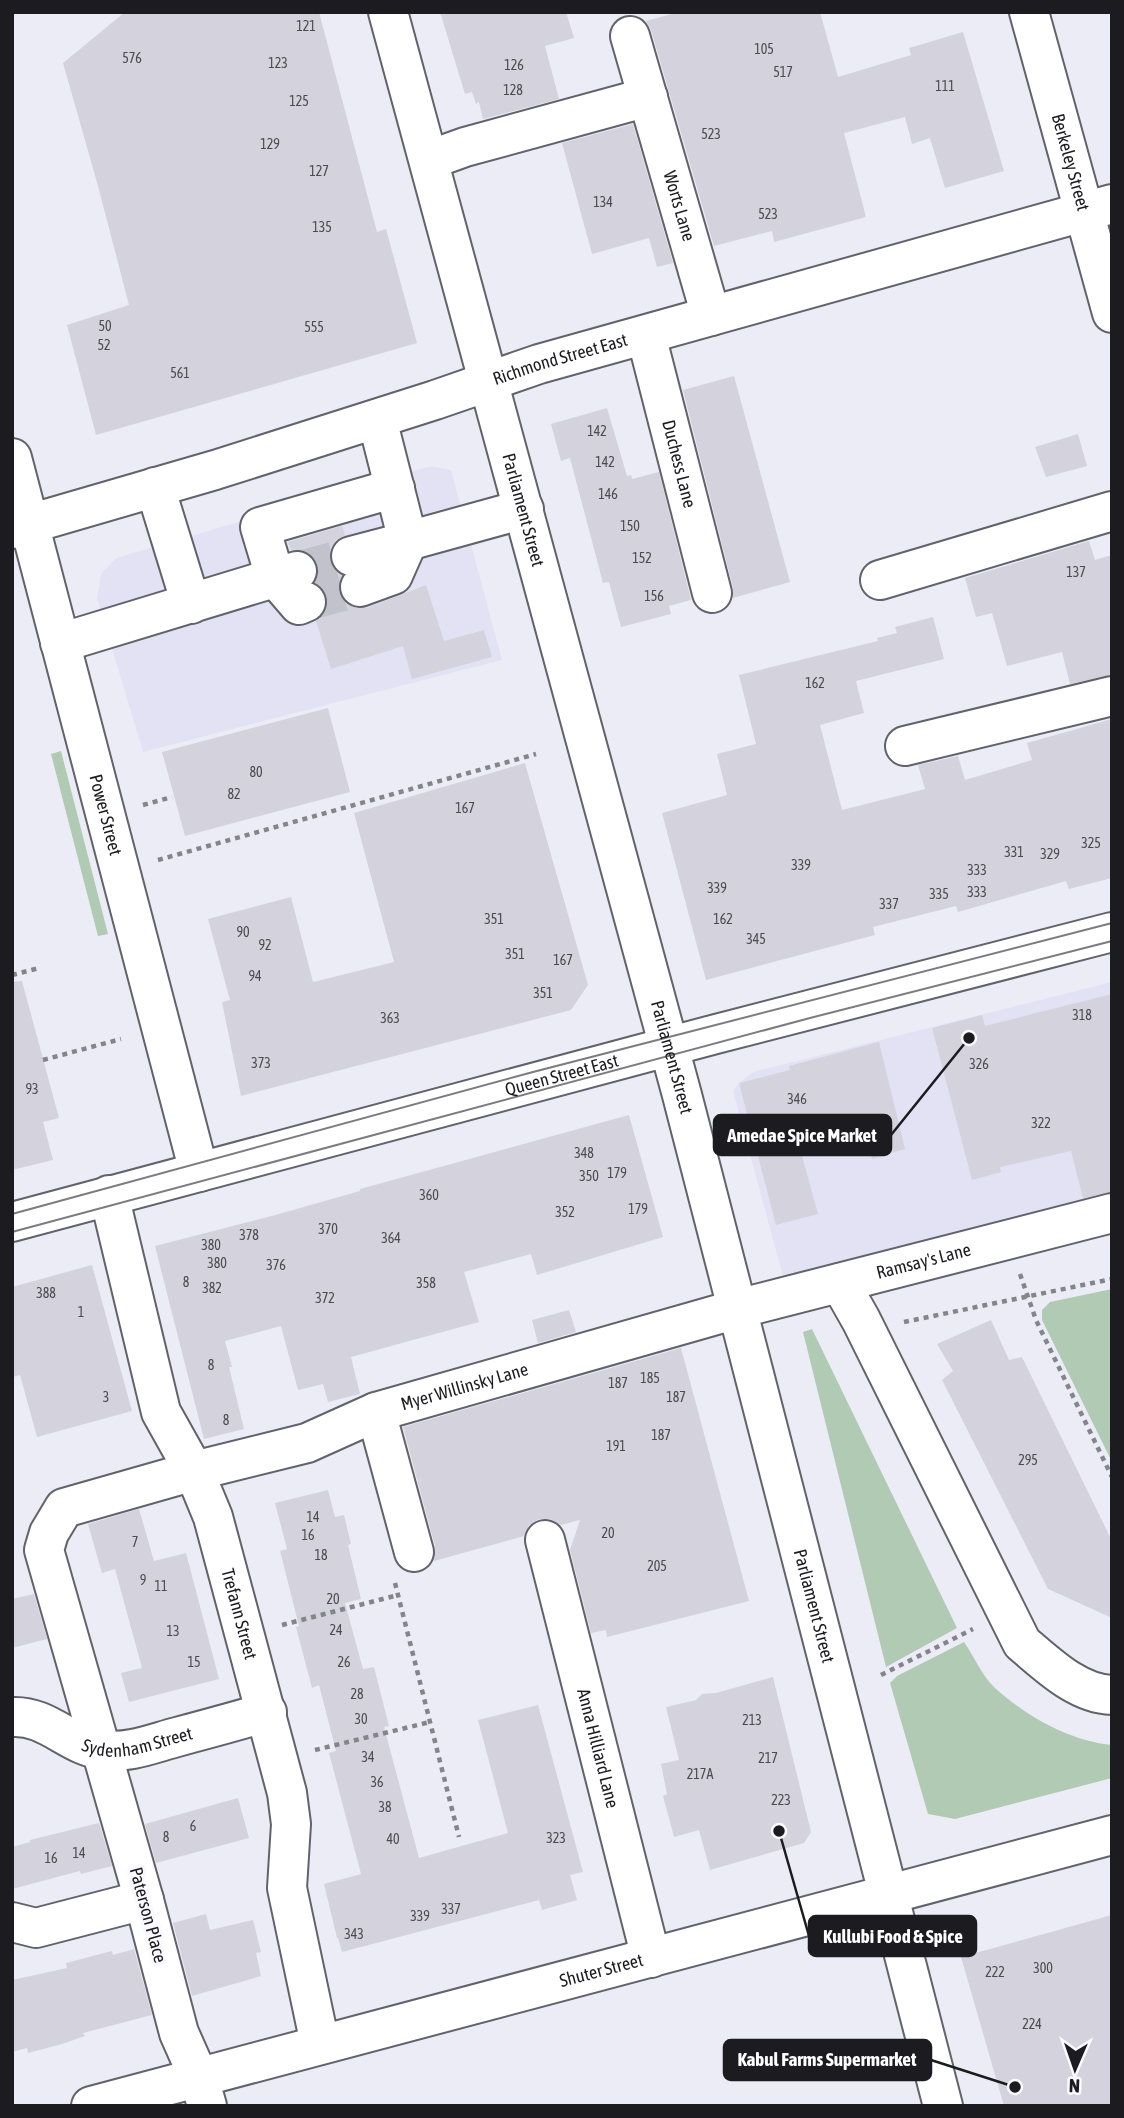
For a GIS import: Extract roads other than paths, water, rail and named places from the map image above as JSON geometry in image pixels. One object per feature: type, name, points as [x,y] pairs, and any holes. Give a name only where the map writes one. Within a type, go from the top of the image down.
[{"type":"main road","name":"Parliament Street","points":[[388,12],[669,1046],[943,2106]]},
{"type":"main road","name":"Berkeley Street","points":[[1029,12],[1098,207],[1112,313]]},
{"type":"main road","name":"Worts Lane","points":[[630,36],[711,316]]},
{"type":"main road","points":[[429,160],[465,147],[648,97]]},
{"type":"main road","name":"Richmond Street East","points":[[20,527],[377,419],[539,364],[1098,207]]},
{"type":"main road","name":"Duchess Lane","points":[[646,335],[712,593]]},
{"type":"main road","points":[[355,571],[393,575],[408,541],[377,419]]},
{"type":"main road","name":"Power Street","points":[[12,458],[20,527],[60,643],[199,1172]]},
{"type":"main road","points":[[155,487],[191,604]]},
{"type":"main road","points":[[60,643],[191,604],[293,584],[260,527],[396,488]]},
{"type":"main road","points":[[408,541],[524,509]]},
{"type":"main road","points":[[880,580],[1112,511]]},
{"type":"main road","points":[[905,746],[1112,696]]},
{"type":"main road","name":"Queen Street East","points":[[12,1222],[669,1046],[1112,932]]},
{"type":"main road","name":"Trefann Street","points":[[109,1195],[161,1412],[194,1471],[213,1517],[267,1712],[292,1824],[288,1888],[292,1919],[320,2044]]},
{"type":"main road","name":"Ramsay's Lane","points":[[737,1309],[1112,1213]]},
{"type":"main road","points":[[839,1283],[861,1320],[1022,1643],[1064,1678],[1102,1695],[1112,1695]]},
{"type":"main road","name":"Myer Willinsky Lane","points":[[102,1750],[44,1550],[49,1532],[64,1508],[194,1471],[307,1443],[376,1412],[737,1309]]},
{"type":"main road","points":[[376,1412],[404,1567]]},
{"type":"main road","name":"Anna Hilliard Lane","points":[[545,1541],[651,1958]]},
{"type":"main road","name":"Sydenham Street","points":[[12,1717],[26,1716],[51,1725],[77,1741],[102,1750],[130,1749],[267,1712]]},
{"type":"main road","name":"Paterson Place","points":[[102,1750],[179,2033],[203,2092]]},
{"type":"main road","name":"Shuter Street","points":[[91,2106],[203,2092],[320,2044],[1112,1835]]},
{"type":"main road","points":[[12,1922],[36,1928],[144,1900]]},
{"type":"tunnel","points":[[297,571],[351,556]]},
{"type":"tunnel","points":[[306,602],[360,587]]},
{"type":"tram line","points":[[12,1214],[533,1072],[1112,923]]},
{"type":"tram line","points":[[12,1232],[810,1018],[1112,941]]},
{"type":"place","name":"Amedae Spice Market","points":[[969,1038]]},
{"type":"place","name":"Kullubi Food & Spice","points":[[779,1831]]},
{"type":"place","name":"Kabul Farms Supermarket","points":[[1015,2087]]}]
